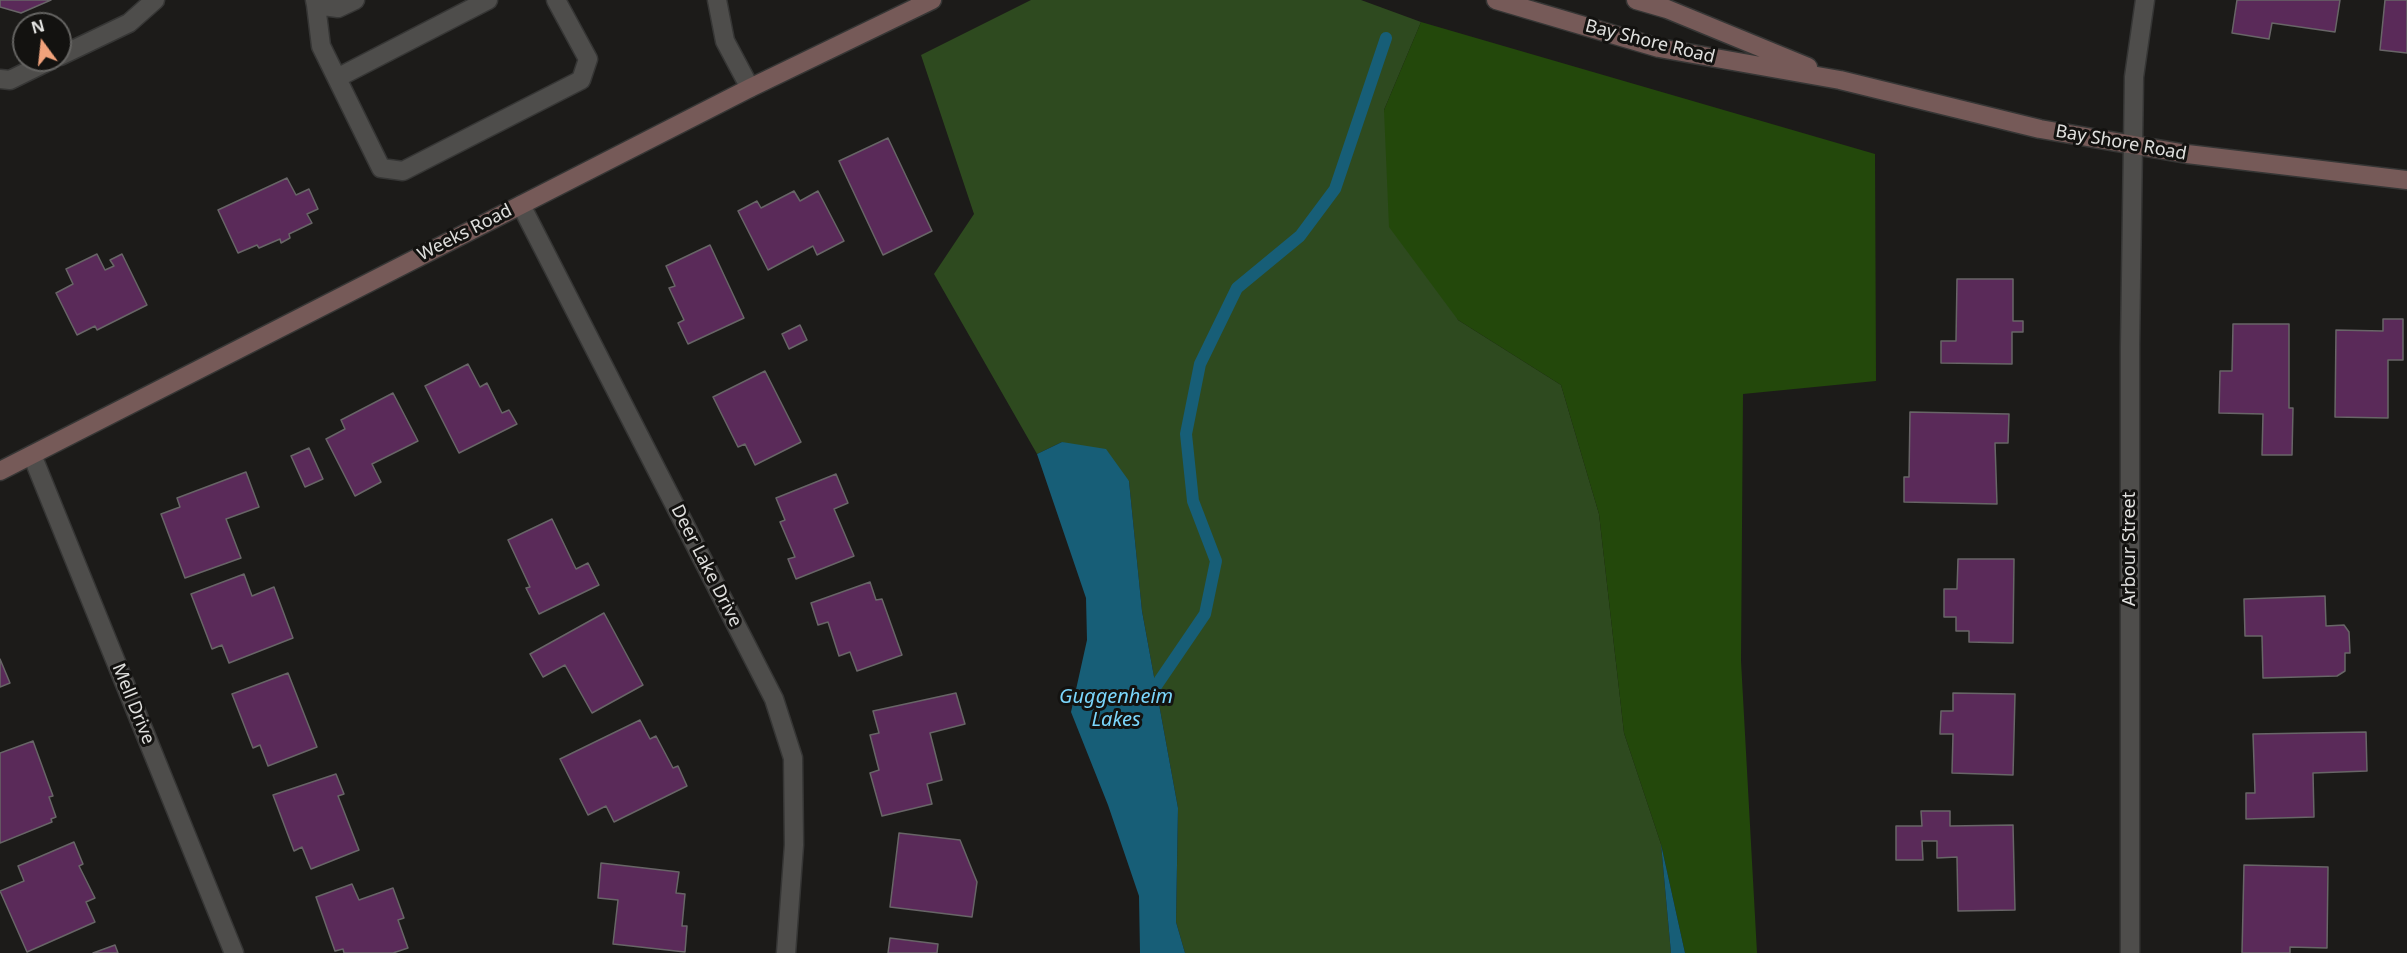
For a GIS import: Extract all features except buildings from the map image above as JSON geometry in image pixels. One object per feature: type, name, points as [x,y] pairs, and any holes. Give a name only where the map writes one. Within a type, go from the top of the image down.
[{"type":"main road","name":"Bay Shore Road","points":[[1496,0],[1659,48],[1840,80],[2040,129],[2253,163],[2407,180]]},
{"type":"main road","name":"Bay Shore Road","points":[[1636,0],[1667,9],[1840,80]]},
{"type":"main road","name":"Weeks Road","points":[[0,471],[923,2]]},
{"type":"street","points":[[72,50],[129,23],[155,0]]},
{"type":"street","points":[[355,0],[338,8],[316,2],[321,46],[381,168],[404,171],[581,80],[588,59],[556,0]]},
{"type":"street","points":[[337,78],[488,0]]},
{"type":"street","points":[[717,0],[728,48],[750,88]]},
{"type":"street","name":"Arbour Street","points":[[2130,953],[2130,346],[2134,76],[2145,0]]},
{"type":"street","points":[[0,79],[10,80],[26,72]]},
{"type":"street","name":"Deer Lake Drive","points":[[521,205],[774,699],[793,758],[794,845],[786,953]]},
{"type":"street","name":"Mell Drive","points":[[32,455],[234,953]]},
{"type":"green space","points":[[1031,0],[1361,0],[1421,22],[1384,110],[1458,320],[1561,385],[1599,514],[1624,733],[1661,844],[1671,953],[1185,953],[1176,922],[1178,808],[1142,611],[1129,481],[1062,442],[1037,454],[934,274],[974,214],[921,55]]},
{"type":"green space","points":[[1421,22],[1875,154],[1876,381],[1743,394],[1741,661],[1757,953],[1685,953],[1661,844],[1624,733],[1599,514],[1561,385],[1458,320],[1389,227],[1384,110]]},
{"type":"water","name":"Guggenheim Lakes","points":[[1062,442],[1106,449],[1129,481],[1142,611],[1178,808],[1176,922],[1185,953],[1140,953],[1139,896],[1108,805],[1071,712],[1087,640],[1086,598],[1037,454]]},
{"type":"water","points":[[1661,844],[1685,953],[1671,953]]},
{"type":"waterway","points":[[1150,699],[1156,686],[1205,614],[1216,561],[1193,501],[1186,434],[1200,364],[1237,288],[1300,236],[1335,189],[1386,38]]}]
